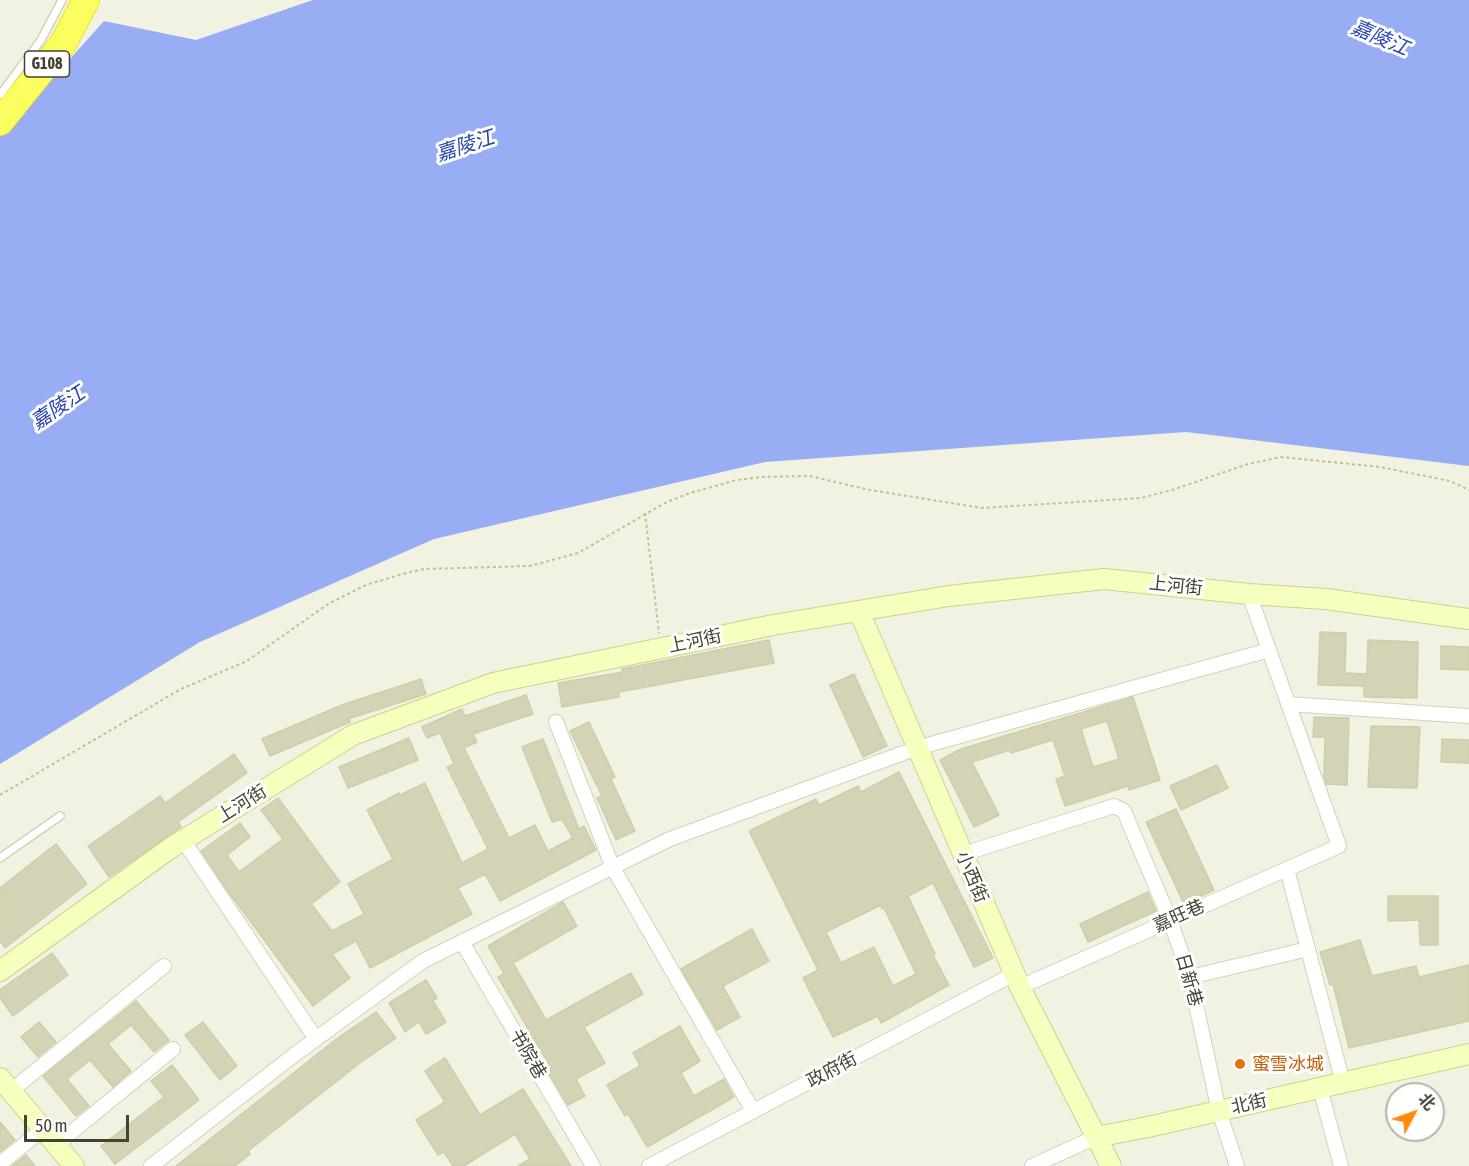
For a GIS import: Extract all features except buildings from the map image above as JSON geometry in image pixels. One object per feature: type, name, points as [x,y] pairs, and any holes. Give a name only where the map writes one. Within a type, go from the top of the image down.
[{"type":"highway","name":"G108","points":[[0,122],[63,44],[86,0]]},
{"type":"street","name":"上河街","points":[[0,972],[183,840],[353,735],[493,683],[773,625],[949,596],[1104,579],[1249,594],[1326,599],[1469,619]]},
{"type":"street","points":[[1249,594],[1288,704],[1469,716]]},
{"type":"street","name":"小西街","points":[[859,611],[1017,980],[1112,1166]]},
{"type":"street","points":[[151,1166],[316,1039],[423,962],[670,839],[917,748],[1269,650]]},
{"type":"street","name":"嘉旺巷","points":[[1017,980],[1170,920],[1339,846],[1288,704]]},
{"type":"street","points":[[556,722],[613,868],[753,1111]]},
{"type":"street","name":"日新巷","points":[[963,854],[1114,806],[1124,812],[1170,920],[1190,977],[1219,1111],[1237,1166]]},
{"type":"street","points":[[183,840],[316,1039]]},
{"type":"street","points":[[1287,869],[1343,1083]]},
{"type":"street","name":"书院巷","points":[[462,942],[594,1166]]},
{"type":"street","points":[[1190,977],[1308,949]]},
{"type":"street","points":[[74,1166],[5,1085],[164,966]]},
{"type":"street","name":"政府街","points":[[649,1166],[753,1111],[1017,980]]},
{"type":"street","points":[[56,1145],[173,1049]]},
{"type":"street","name":"北街","points":[[1032,1166],[1096,1137],[1469,1054]]},
{"type":"street","points":[[1320,1088],[1341,1166]]},
{"type":"street","points":[[0,1164],[43,1129]]},
{"type":"street","points":[[1096,1137],[1096,1166]]},
{"type":"lane","points":[[0,95],[41,40],[62,0]]},
{"type":"lane","points":[[0,858],[60,816]]},
{"type":"path","points":[[0,795],[181,689],[247,661],[328,604],[366,585],[424,569],[530,566],[578,554],[645,513],[714,485],[761,477],[810,476],[870,490],[982,508],[1141,498],[1248,464],[1281,457],[1380,467],[1450,481],[1469,490]]},
{"type":"path","points":[[645,513],[661,649]]},
{"type":"water","name":"嘉陵江","points":[[313,0],[1469,0],[1469,466],[1186,432],[765,462],[434,539],[200,642],[0,764],[0,137],[104,21],[196,40]]},
{"type":"place","name":"蜜雪冰城","points":[[1240,1064]]}]
